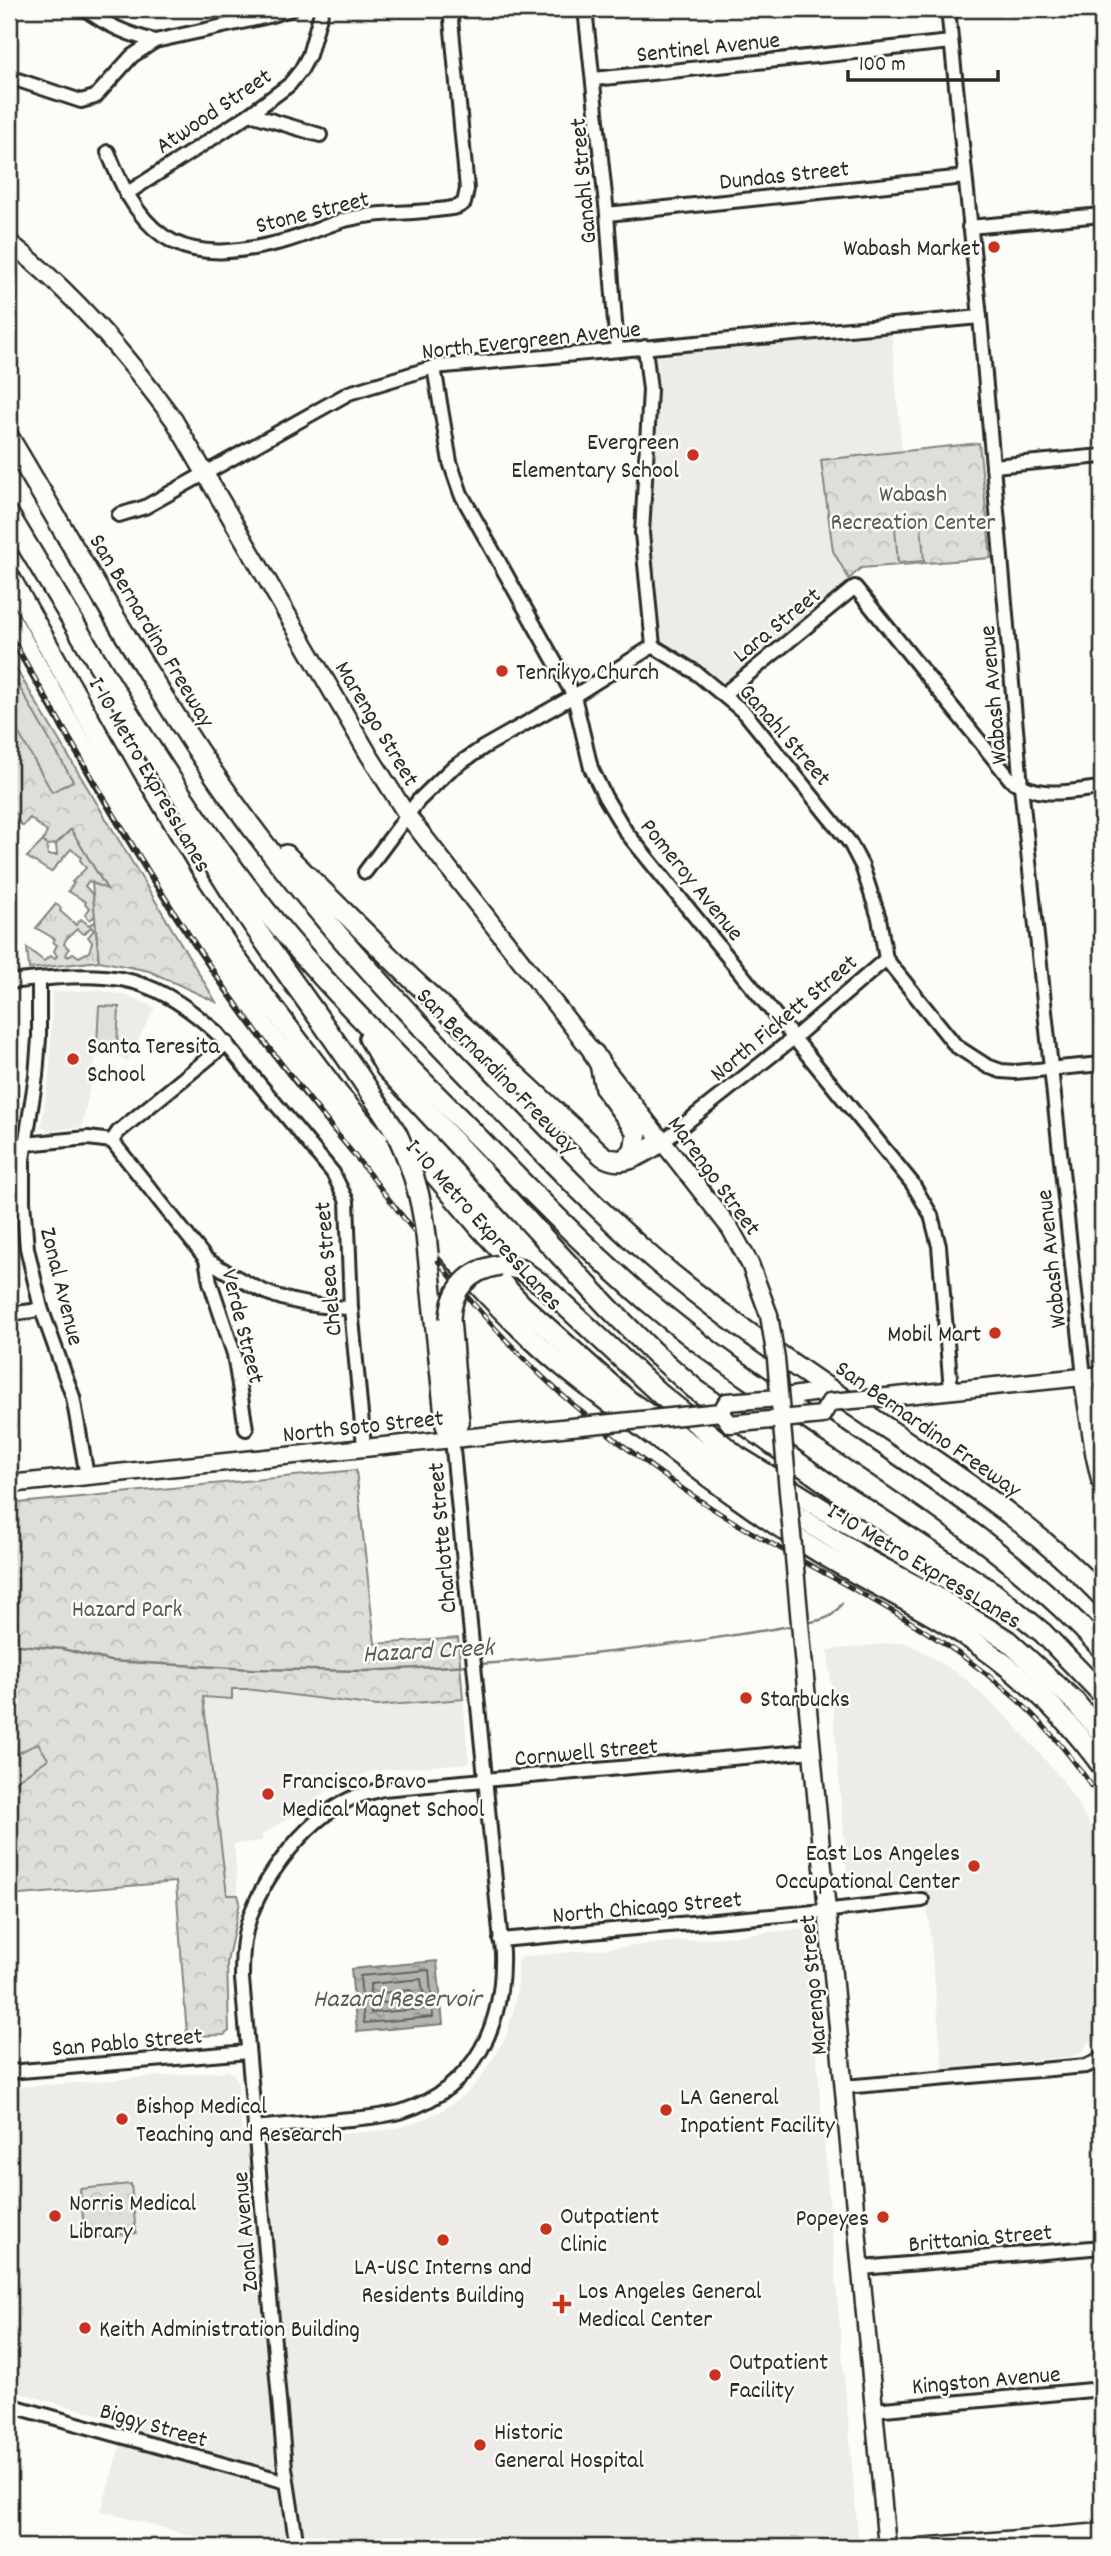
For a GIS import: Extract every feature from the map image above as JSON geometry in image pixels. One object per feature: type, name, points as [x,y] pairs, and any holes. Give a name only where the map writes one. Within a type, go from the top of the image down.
[{"type":"highway","name":"San Bernardino Freeway","points":[[9,438],[181,724],[233,802],[288,876],[389,992],[524,1133],[625,1233],[689,1287],[765,1344],[1007,1512],[1057,1552],[1102,1595]]},
{"type":"highway","points":[[9,515],[116,693],[221,879],[262,942],[375,1098],[397,1134],[421,1195],[459,1422],[452,1439]]},
{"type":"highway","name":"I-10 Metro ExpressLanes","points":[[9,576],[130,792],[183,880],[237,960],[339,1095],[463,1241],[521,1304],[629,1401],[760,1492],[867,1560],[935,1596],[1007,1640],[1074,1701],[1102,1734]]},
{"type":"highway","name":"I-10 Metro ExpressLanes","points":[[9,617],[167,886],[230,980],[330,1112],[477,1284],[559,1364],[754,1510],[852,1572],[953,1628],[1011,1670],[1060,1716],[1102,1766]]},
{"type":"highway","points":[[116,693],[194,811],[265,911],[359,1018],[540,1200],[648,1301],[750,1378],[927,1499],[996,1550],[1060,1605],[1102,1649]]},
{"type":"highway","points":[[233,802],[421,988],[603,1156],[616,1162],[631,1160],[663,1141]]},
{"type":"highway","points":[[359,1018],[386,1068],[653,1352],[695,1390],[766,1441],[994,1594],[1043,1633],[1102,1694]]},
{"type":"highway","points":[[594,1054],[600,1064],[605,1088],[637,1132],[634,1151],[627,1158],[616,1162]]},
{"type":"highway","points":[[442,1314],[464,1281],[481,1269],[500,1265],[522,1270],[544,1286],[660,1394],[737,1456],[829,1513],[1043,1633]]},
{"type":"highway","points":[[1093,1376],[1096,1455],[1102,1481]]},
{"type":"main road","name":"Marengo Street","points":[[9,242],[65,289],[103,330],[137,370],[174,421],[360,741],[407,815],[730,1228],[750,1264],[769,1315],[779,1398],[887,2547]]},
{"type":"main road","name":"North Soto Street","points":[[721,1412],[727,1402],[818,1392],[830,1402],[1093,1376]]},
{"type":"main road","name":"North Soto Street","points":[[721,1412],[730,1424],[822,1415],[830,1402]]},
{"type":"main road","name":"North Soto Street","points":[[9,1484],[721,1412]]},
{"type":"main road","points":[[920,2547],[1102,2532]]},
{"type":"street","points":[[85,9],[133,36],[155,41]]},
{"type":"street","points":[[9,77],[74,100],[88,100],[94,97],[132,56],[155,41],[291,9]]},
{"type":"street","name":"Atwood Street","points":[[126,194],[250,114],[289,85],[301,71],[309,55],[322,9]]},
{"type":"street","name":"Stone Street","points":[[108,152],[126,194],[142,219],[160,235],[180,246],[205,251],[227,251],[285,241],[342,221],[362,217],[457,207],[464,203],[467,189],[450,9]]},
{"type":"street","name":"Ganahl Street","points":[[584,9],[594,79],[617,350]]},
{"type":"street","name":"Wabash Avenue","points":[[948,9],[980,317],[1021,786],[1050,1068],[1093,1376]]},
{"type":"street","name":"Sentinel Avenue","points":[[594,79],[951,42]]},
{"type":"street","points":[[250,114],[320,135]]},
{"type":"street","name":"Dundas Street","points":[[607,214],[965,177]]},
{"type":"street","points":[[969,227],[1102,215]]},
{"type":"street","name":"North Evergreen Avenue","points":[[119,515],[145,507],[349,393],[434,367],[980,317]]},
{"type":"street","points":[[365,872],[407,815],[433,784],[450,770],[653,646],[642,533],[650,390],[645,347]]},
{"type":"street","name":"Pomeroy Avenue","points":[[434,367],[450,462],[461,494],[574,696],[591,768],[604,797],[626,832],[912,1183],[931,1215],[939,1247],[951,1390]]},
{"type":"street","points":[[993,466],[1102,456]]},
{"type":"street","name":"Lara Street","points":[[724,694],[855,587],[1011,780],[1021,786]]},
{"type":"street","name":"Ganahl Street","points":[[653,646],[695,672],[745,713],[850,843],[862,866],[879,918],[886,959]]},
{"type":"street","points":[[1021,786],[1043,793],[1102,788]]},
{"type":"street","name":"North Fickett Street","points":[[663,1141],[795,1037],[886,959],[956,1046],[974,1059],[1001,1070],[1015,1072],[1102,1064]]},
{"type":"street","name":"Chelsea Street","points":[[9,982],[104,976],[160,990],[199,1016],[227,1044],[333,1173],[347,1201],[351,1308],[364,1446]]},
{"type":"street","name":"Zonal Avenue","points":[[39,979],[39,1038],[25,1144],[23,1202],[27,1248],[41,1308],[73,1397],[87,1476]]},
{"type":"street","points":[[25,1144],[88,1138],[112,1141],[118,1132],[227,1044]]},
{"type":"street","name":"Verde Street","points":[[112,1141],[206,1259],[210,1282],[234,1354],[246,1429]]},
{"type":"street","points":[[206,1259],[238,1281],[298,1304],[351,1308]]},
{"type":"street","points":[[9,1314],[41,1308]]},
{"type":"street","name":"Charlotte Street","points":[[255,2128],[390,2114],[416,2106],[445,2089],[470,2066],[498,2014],[502,1987],[500,1940],[452,1439]]},
{"type":"street","name":"Cornwell Street","points":[[328,1813],[353,1798],[383,1789],[812,1751]]},
{"type":"street","name":"Zonal Avenue","points":[[298,2547],[287,2482],[242,1961],[249,1921],[277,1866],[294,1845],[328,1813]]},
{"type":"street","name":"North Chicago Street","points":[[500,1940],[922,1900]]},
{"type":"street","name":"San Pablo Street","points":[[9,2071],[248,2052]]},
{"type":"street","points":[[844,2087],[1086,2066],[1102,2059]]},
{"type":"street","name":"Brittania Street","points":[[862,2268],[1102,2247]]},
{"type":"street","name":"Kingston Avenue","points":[[873,2410],[1102,2389]]},
{"type":"street","name":"Biggy Street","points":[[9,2405],[287,2482]]},
{"type":"shaded area","points":[[891,330],[902,451],[821,460],[833,551],[853,585],[728,684],[713,679],[664,649],[657,633],[649,534],[658,417],[653,360],[659,354]]},
{"type":"shaded area","name":"Santa Teresita School","points":[[98,990],[128,996],[155,1007],[127,1062],[117,1055],[96,1057],[82,1127],[48,1131],[41,1126],[50,1073],[52,992]]},
{"type":"shaded area","name":"East Los Angeles Occupational Center","points":[[903,1642],[963,1677],[1016,1726],[1063,1781],[1102,1848],[1102,2038],[1088,2043],[1081,2053],[1075,2056],[943,2069],[925,1883],[854,1891],[848,1883],[828,1650]]},
{"type":"shaded area","name":"Francisco Bravo Medical Magnet School","points":[[231,1689],[377,1706],[463,1699],[469,1763],[379,1770],[356,1776],[330,1789],[262,1835],[262,1841],[234,1844],[238,1895],[227,1895],[203,1697],[232,1699]]},
{"type":"shaded area","name":"Los Angeles General Medical Center","points":[[801,1929],[806,1933],[859,2547],[234,2547],[101,2511],[127,2422],[9,2390],[9,2093],[22,2087],[228,2071],[234,2074],[237,2080],[243,2142],[388,2130],[412,2124],[440,2112],[466,2094],[480,2079],[505,2038],[518,1984],[518,1962],[522,1957]]},
{"type":"green space","name":"Wabash Recreation Center","points":[[979,443],[991,558],[861,568],[849,579],[833,551],[821,460]]},
{"type":"green space","points":[[921,525],[924,561],[898,563],[895,527]]},
{"type":"green space","points":[[9,657],[216,1002],[149,971],[99,961],[92,883],[107,889],[71,829],[56,844],[47,845],[43,841],[47,832],[30,818],[23,826],[13,817],[15,814],[9,807]]},
{"type":"green space","points":[[13,676],[73,781],[52,792],[9,716],[9,678]]},
{"type":"green space","points":[[71,829],[108,891],[89,881],[85,886],[93,895],[95,916],[90,920],[85,915],[90,908],[86,902],[68,891],[74,883],[72,882],[86,868],[80,860],[81,857],[71,849],[51,872],[27,857],[43,841],[47,845],[48,855],[57,855],[56,844]]},
{"type":"green space","points":[[56,904],[76,925],[81,919],[89,925],[95,922],[99,961],[29,969],[27,948],[44,961],[50,956],[57,956],[54,951],[57,945],[53,942],[55,939],[36,928]],"holes":[[[91,927],[94,930],[88,937],[92,942],[89,952],[79,957],[73,953],[68,957],[66,955],[69,949],[64,944],[66,939],[77,929],[84,934]]]},
{"type":"green space","points":[[99,1006],[119,1007],[117,1045],[97,1044]]},
{"type":"green space","name":"Hazard Park","points":[[356,1470],[375,1644],[458,1638],[463,1699],[377,1706],[246,1689],[232,1689],[232,1699],[203,1697],[227,1895],[238,1895],[240,1902],[227,1962],[229,2031],[224,2035],[187,2036],[176,1882],[9,1896],[9,1504]]},
{"type":"green space","points":[[38,1743],[48,1759],[9,1786],[9,1758]]},
{"type":"green space","points":[[131,2184],[136,2233],[85,2238],[80,2189]]},
{"type":"water","name":"Hazard Reservoir","points":[[437,1961],[443,2024],[357,2032],[351,1969]]},
{"type":"waterway","name":"Hazard Creek","points":[[805,1623],[831,1616],[842,1603]]},
{"type":"waterway","name":"Hazard Creek","points":[[479,1664],[638,1649],[795,1625]]},
{"type":"waterway","name":"Hazard Creek","points":[[9,1644],[63,1649],[110,1661],[251,1669],[366,1671],[469,1665]]},
{"type":"railway","points":[[9,633],[132,845],[231,996],[420,1239],[524,1359],[583,1413],[668,1479],[757,1536],[904,1618],[973,1664],[1020,1702],[1046,1728],[1102,1801]]},
{"type":"place","name":"Wabash Market","points":[[994,247]]},
{"type":"place","name":"Evergreen Elementary School","points":[[693,455]]},
{"type":"place","name":"Tenrikyo Church","points":[[502,671]]},
{"type":"place","name":"Santa Teresita School","points":[[73,1059]]},
{"type":"place","name":"Mobil Mart","points":[[995,1333]]},
{"type":"place","name":"Starbucks","points":[[746,1698]]},
{"type":"place","name":"Francisco Bravo Medical Magnet School","points":[[268,1794]]},
{"type":"place","name":"East Los Angeles Occupational Center","points":[[974,1866]]},
{"type":"place","name":"LA General Inpatient Facility","points":[[666,2110]]},
{"type":"place","name":"Bishop Medical Teaching and Research","points":[[122,2119]]},
{"type":"place","name":"Norris Medical Library","points":[[55,2216]]},
{"type":"place","name":"Popeyes","points":[[883,2217]]},
{"type":"place","name":"Outpatient Clinic","points":[[546,2229]]},
{"type":"place","name":"LA-USC Interns and Residents Building","points":[[443,2240]]},
{"type":"place","name":"Los Angeles General Medical Center","points":[[562,2304]]},
{"type":"place","name":"Keith Administration Building","points":[[85,2328]]},
{"type":"place","name":"Outpatient Facility","points":[[715,2375]]},
{"type":"place","name":"Historic General Hospital","points":[[480,2445]]}]
